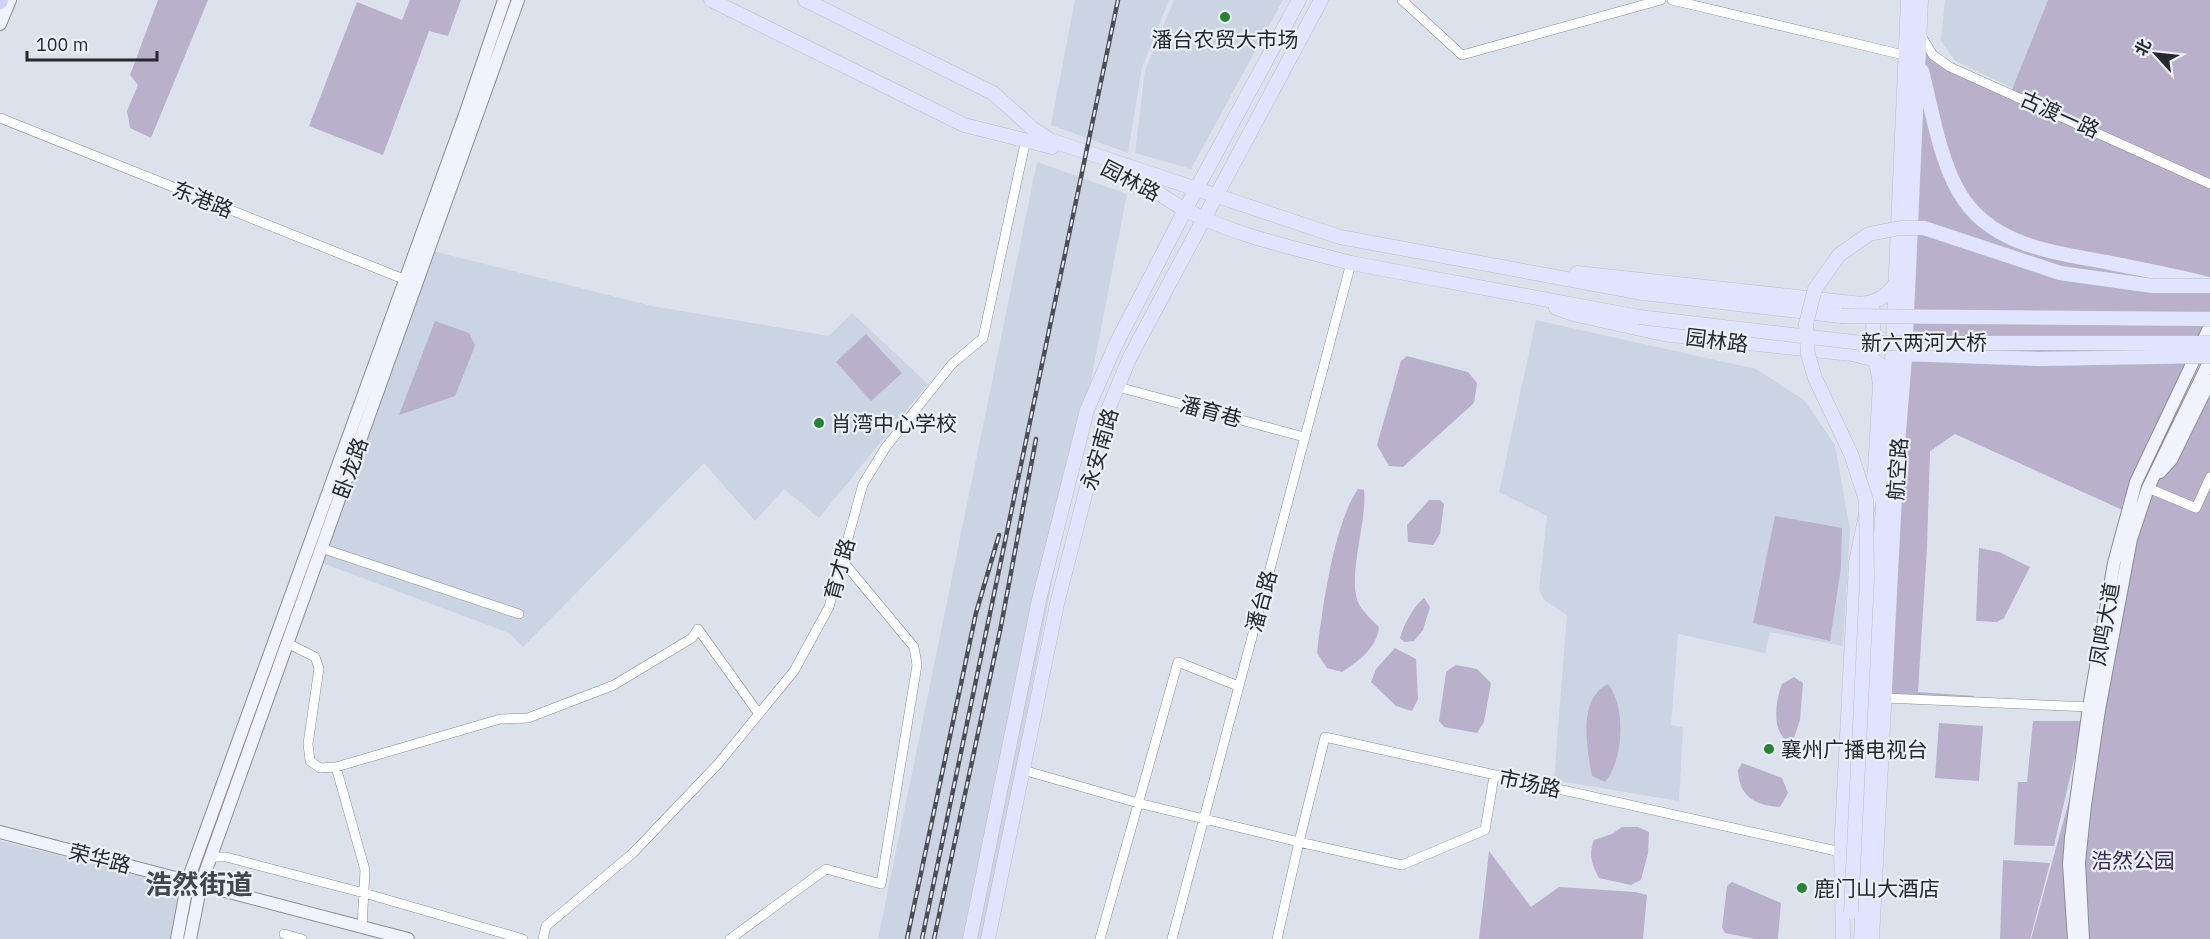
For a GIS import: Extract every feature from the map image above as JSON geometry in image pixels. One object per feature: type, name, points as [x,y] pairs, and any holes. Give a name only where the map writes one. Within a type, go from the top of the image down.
[{"type":"main road","name":"卧龙路","points":[[177,939],[188,880],[406,280],[504,0]]},
{"type":"main road","name":"卧龙路","points":[[190,939],[201,884],[518,0]]},
{"type":"main road","name":"园林路","points":[[711,0],[964,125],[1026,139],[1123,171],[1185,210],[1246,234],[1351,263],[1639,317]]},
{"type":"main road","name":"园林路","points":[[805,0],[993,93],[1032,128],[1050,140],[1340,237],[1643,293]]},
{"type":"main road","name":"永安南路","points":[[970,939],[1039,600],[1087,410],[1115,346],[1185,210],[1299,0]]},
{"type":"main road","name":"永安南路","points":[[988,939],[1057,604],[1105,417],[1130,357],[1321,0]]},
{"type":"main road","name":"航空路","points":[[1861,939],[1891,382],[1908,0]]},
{"type":"main road","name":"航空路","points":[[1872,939],[1905,354],[1921,0]]},
{"type":"main road","points":[[0,24],[4,1]]},
{"type":"main road","points":[[1918,57],[1947,161],[1960,194],[1973,212],[2007,237],[2040,250],[2177,276],[2210,285]]},
{"type":"main road","points":[[1853,939],[1851,912],[1867,579],[1866,501],[1851,454],[1815,378],[1808,354],[1806,324],[1815,289],[1839,255],[1869,234],[1900,228],[1924,228],[2018,261],[2060,273],[2153,286],[2210,285]]},
{"type":"main road","name":"园林路","points":[[1542,274],[1564,272],[1864,303],[1878,301],[1887,296],[1895,284]]},
{"type":"main road","name":"新六两河大桥","points":[[1643,293],[1841,316],[2210,319]]},
{"type":"main road","name":"园林路","points":[[1535,297],[1573,314],[1663,334],[1862,356],[1887,369],[1891,382]]},
{"type":"main road","points":[[1862,356],[1872,348],[1874,312],[1864,303]]},
{"type":"main road","name":"新六两河大桥","points":[[1639,317],[1862,343],[2210,343]]},
{"type":"main road","name":"凤鸣大道","points":[[2074,939],[2069,864],[2089,707],[2114,563],[2132,492],[2210,326]]},
{"type":"main road","points":[[1905,354],[2038,359],[2210,358]]},
{"type":"main road","name":"凤鸣大道","points":[[2084,939],[2079,862],[2098,710],[2131,540],[2150,484],[2210,358]]},
{"type":"main road","points":[[1843,939],[1841,852],[1856,562],[1875,472],[1880,384],[1876,362]]},
{"type":"main road","points":[[2150,484],[2171,460],[2210,381]]},
{"type":"main road","name":"荣华路","points":[[0,832],[408,939]]},
{"type":"street","points":[[1402,0],[1462,55],[1661,0]]},
{"type":"street","points":[[1672,0],[1904,55]]},
{"type":"street","name":"古渡一路","points":[[1919,33],[1933,55],[1950,67],[2210,184]]},
{"type":"street","name":"东港路","points":[[0,118],[406,280]]},
{"type":"street","name":"育才路","points":[[543,939],[546,926],[633,853],[718,764],[794,671],[829,607],[863,484],[886,447],[952,364],[983,338],[1026,139]]},
{"type":"street","name":"潘台路","points":[[1172,939],[1351,263]]},
{"type":"street","name":"潘育巷","points":[[1118,387],[1304,437]]},
{"type":"street","points":[[2150,484],[2196,508],[2210,477]]},
{"type":"street","points":[[321,548],[519,614]]},
{"type":"street","points":[[730,939],[826,869],[881,884],[917,665],[914,647],[841,559]]},
{"type":"street","points":[[287,643],[315,657],[319,668],[309,744],[310,761],[320,768],[336,767],[500,719],[528,718],[539,714],[614,685],[692,638],[698,629],[759,714]]},
{"type":"street","points":[[1100,939],[1178,662],[1238,686]]},
{"type":"street","points":[[1885,698],[2089,707]]},
{"type":"street","name":"市场路","points":[[1299,842],[1325,737],[1494,776],[1688,816],[1841,852]]},
{"type":"street","points":[[336,767],[365,870],[362,927]]},
{"type":"street","points":[[1023,770],[1203,820],[1402,865],[1485,830],[1494,776]]},
{"type":"street","points":[[1277,939],[1299,842]]},
{"type":"street","points":[[211,857],[226,857],[364,893],[523,939]]},
{"type":"street","points":[[284,934],[302,939]]},
{"type":"shaded area","points":[[1075,0],[1169,0],[1142,67],[1128,153],[1051,125]]},
{"type":"shaded area","points":[[1174,0],[1283,0],[1191,169],[1135,153],[1145,70]]},
{"type":"shaded area","points":[[1945,0],[2048,0],[2013,88],[1955,61],[1941,41]]},
{"type":"shaded area","points":[[1037,162],[1127,194],[983,939],[878,939]]},
{"type":"shaded area","points":[[429,250],[652,306],[829,336],[852,313],[928,384],[819,518],[784,489],[755,521],[704,463],[523,647],[509,633],[317,561]]},
{"type":"shaded area","points":[[1536,320],[1756,369],[1804,400],[1835,445],[1850,530],[1843,646],[1770,632],[1765,653],[1678,634],[1671,725],[1683,727],[1679,801],[1554,780],[1567,615],[1544,600],[1539,590],[1547,516],[1499,492]]},
{"type":"shaded area","points":[[0,841],[179,885],[170,939],[0,939]]},
{"type":"green space","points":[[158,0],[208,0],[151,138],[130,128],[127,111],[138,85],[130,75]]},
{"type":"green space","points":[[410,0],[461,0],[448,36],[429,31],[383,155],[309,126],[357,2],[402,20]]},
{"type":"green space","points":[[2048,0],[2210,0],[2210,326],[2127,512],[1955,434],[1930,451],[1918,692],[1974,696],[1973,703],[1885,698],[1919,33],[1933,55],[2011,92]]},
{"type":"green space","points":[[435,321],[469,333],[475,345],[473,351],[455,396],[399,415]]},
{"type":"green space","points":[[866,334],[902,373],[871,401],[836,362]]},
{"type":"green space","name":"浩然公园","points":[[2210,355],[2210,939],[2031,939],[2095,706],[2136,526]]},
{"type":"green space","points":[[1407,356],[1468,372],[1477,383],[1474,403],[1403,467],[1389,466],[1377,445],[1401,361]]},
{"type":"green space","points":[[1358,489],[1364,490],[1364,503],[1356,567],[1356,595],[1362,609],[1379,627],[1378,635],[1371,648],[1342,672],[1327,668],[1317,653],[1336,544],[1342,523]]},
{"type":"green space","points":[[1429,500],[1440,500],[1444,504],[1440,534],[1433,545],[1408,542],[1407,525]]},
{"type":"green space","points":[[1775,516],[1842,528],[1841,567],[1830,641],[1753,623]]},
{"type":"green space","points":[[1979,548],[1999,552],[2030,567],[2004,618],[1997,622],[1976,621]]},
{"type":"green space","points":[[1424,598],[1430,607],[1423,630],[1414,641],[1404,642],[1400,638],[1404,627]]},
{"type":"green space","points":[[1395,648],[1416,659],[1418,699],[1412,711],[1396,706],[1371,682],[1376,669]]},
{"type":"green space","points":[[1456,665],[1477,669],[1491,683],[1484,722],[1477,733],[1444,727],[1439,721],[1446,672]]},
{"type":"green space","points":[[1794,677],[1803,683],[1800,720],[1794,738],[1786,740],[1778,728],[1776,714],[1778,698],[1782,684]]},
{"type":"green space","points":[[1608,684],[1618,706],[1620,733],[1616,760],[1605,782],[1592,776],[1586,726],[1592,701],[1598,691]]},
{"type":"green space","points":[[2033,721],[2083,721],[2054,846],[2014,845],[2018,782],[2027,782]]},
{"type":"green space","points":[[1939,723],[1983,726],[1979,781],[1935,778]]},
{"type":"green space","points":[[1742,763],[1782,778],[1788,793],[1780,807],[1756,802],[1745,793],[1741,787],[1738,770]]},
{"type":"green space","points":[[1622,827],[1638,827],[1649,832],[1648,853],[1641,880],[1631,885],[1599,878],[1592,859],[1591,850],[1594,840],[1612,834]]},
{"type":"green space","points":[[1489,851],[1531,907],[1559,887],[1635,892],[1647,895],[1643,939],[1479,939]]},
{"type":"green space","points":[[2003,860],[2050,863],[2030,939],[2000,939]]},
{"type":"green space","points":[[1732,882],[1781,903],[1778,939],[1755,939],[1725,933],[1722,928],[1727,886]]},
{"type":"railway","points":[[922,939],[1118,0]]},
{"type":"railway","points":[[934,939],[1001,626],[1036,439]]},
{"type":"railway","points":[[907,939],[976,613],[999,535]]},
{"type":"place","name":"潘台农贸大市场","points":[[1225,17]]},
{"type":"place","name":"肖湾中心学校","points":[[819,423]]},
{"type":"place","name":"襄州广播电视台","points":[[1769,749]]},
{"type":"place","name":"鹿门山大酒店","points":[[1802,888]]},
{"type":"district","name":"浩然街道","points":[[199,883]]}]
